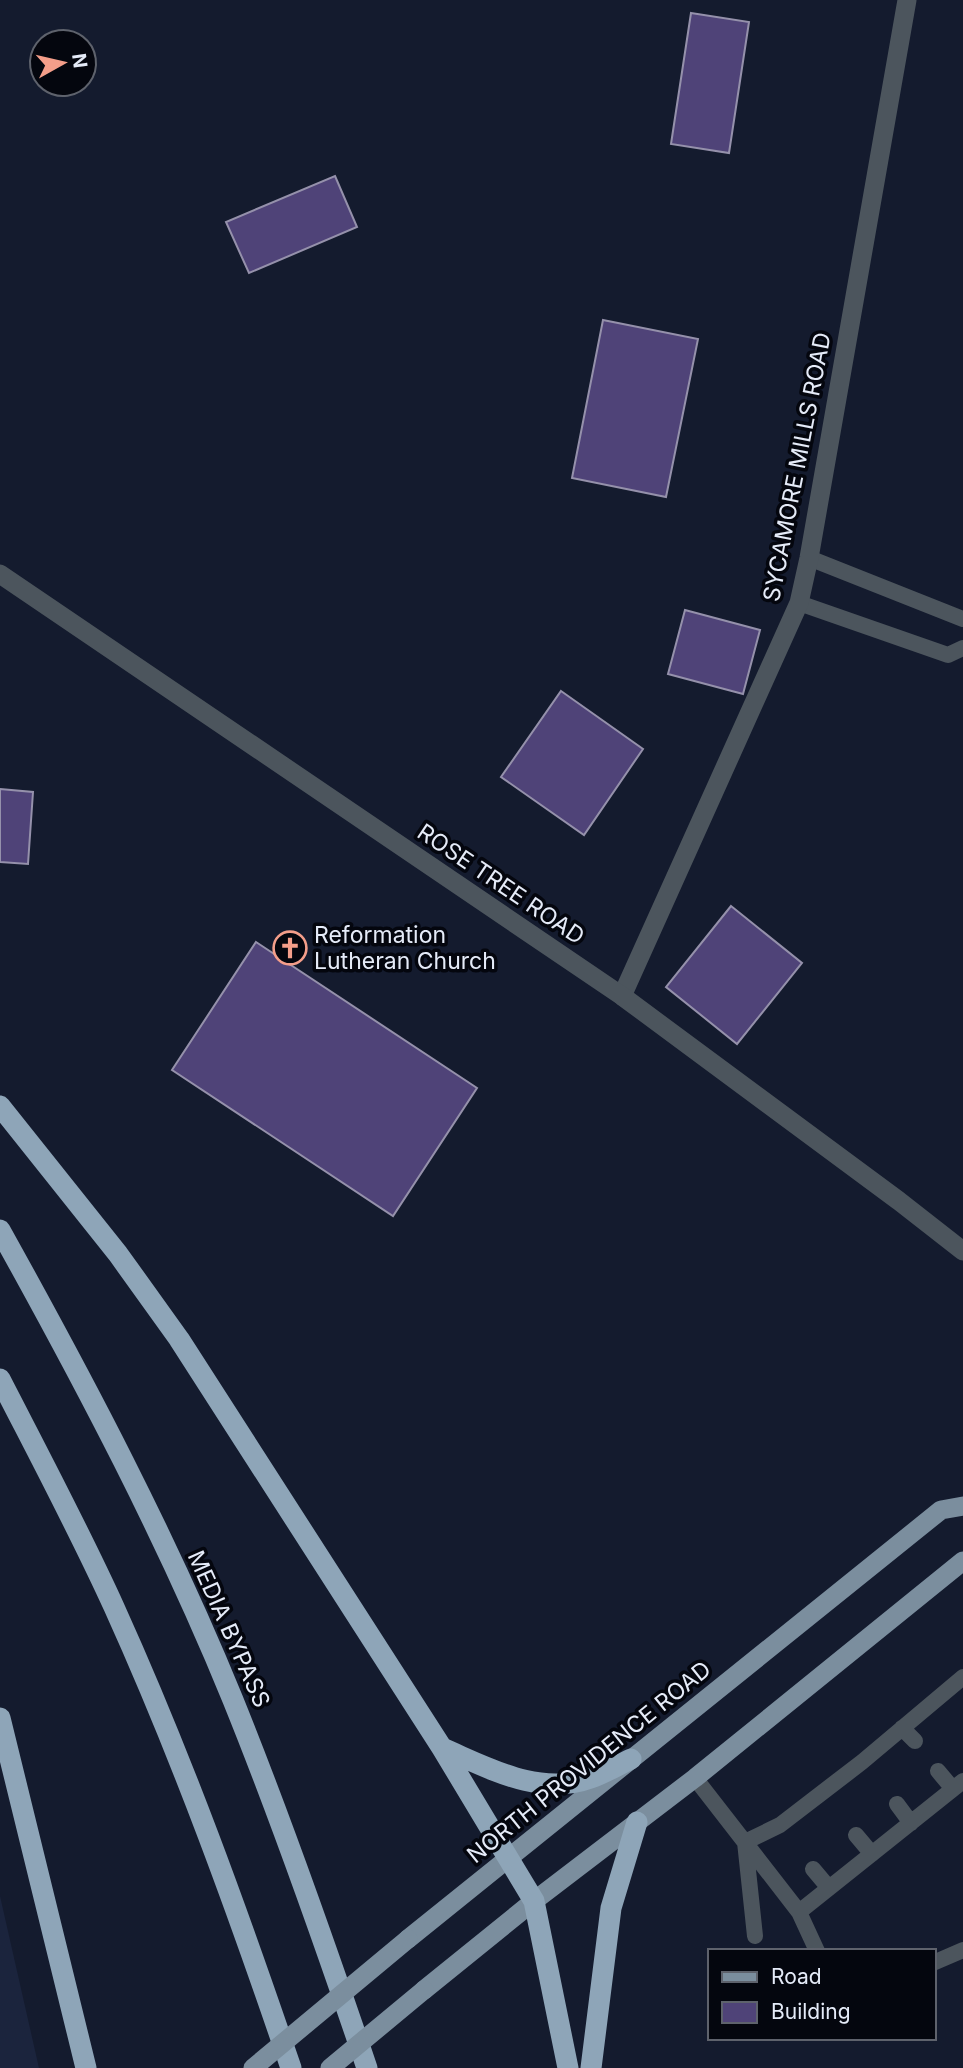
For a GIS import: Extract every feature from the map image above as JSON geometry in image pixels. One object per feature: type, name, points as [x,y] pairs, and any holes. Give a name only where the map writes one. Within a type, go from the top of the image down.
[{"type":"highway","points":[[0,1106],[118,1254],[179,1339],[442,1748],[534,1901],[568,2068]]},
{"type":"highway","name":"MEDIA BYPASS","points":[[0,1230],[121,1456],[179,1576],[232,1698],[281,1824],[367,2068]]},
{"type":"highway","points":[[0,1379],[108,1594],[165,1726],[218,1861],[290,2068]]},
{"type":"highway","points":[[0,1718],[85,2066]]},
{"type":"highway","points":[[442,1748],[524,1781],[548,1785],[591,1778],[631,1759]]},
{"type":"highway","points":[[591,2068],[611,1908],[637,1822]]},
{"type":"main road","name":"NORTH PROVIDENCE ROAD","points":[[253,2068],[508,1858],[942,1510],[963,1506]]},
{"type":"main road","points":[[330,2068],[534,1901],[695,1778],[963,1561]]},
{"type":"street","name":"SYCAMORE MILLS ROAD","points":[[622,996],[799,603],[810,558],[907,0]]},
{"type":"street","name":"ROSE TREE ROAD","points":[[0,574],[622,996],[963,1251]]},
{"type":"lane","points":[[810,558],[963,619]]},
{"type":"lane","points":[[799,603],[948,655],[963,649]]},
{"type":"lane","points":[[745,1842],[785,1831],[826,1798],[902,1728],[949,1700],[963,1677]]},
{"type":"lane","points":[[902,1728],[915,1741]]},
{"type":"lane","points":[[862,1762],[874,1774]]},
{"type":"lane","points":[[799,1912],[958,1785],[938,1771]]},
{"type":"lane","points":[[695,1778],[799,1912],[816,1949]]},
{"type":"lane","points":[[897,1804],[911,1823]]},
{"type":"lane","points":[[856,1835],[872,1854]]},
{"type":"lane","points":[[745,1842],[755,1936]]},
{"type":"lane","points":[[813,1869],[829,1888]]},
{"type":"lane","points":[[935,1962],[963,1950]]},
{"type":"shaded area","points":[[0,1896],[39,2068],[0,2068]]},
{"type":"building","points":[[691,13],[749,22],[729,153],[671,144]]},
{"type":"building","points":[[335,176],[357,227],[249,273],[226,222]]},
{"type":"building","points":[[603,320],[698,339],[666,497],[572,478]]},
{"type":"building","points":[[685,610],[760,630],[743,694],[668,674]]},
{"type":"building","points":[[561,691],[643,749],[584,835],[501,777]]},
{"type":"building","points":[[0,789],[33,792],[28,864],[0,862]]},
{"type":"building","points":[[731,906],[802,963],[737,1044],[666,987]]},
{"type":"building","points":[[256,942],[477,1088],[393,1216],[172,1070]]},
{"type":"place","name":"Reformation Lutheran Church","points":[[290,948]]}]
